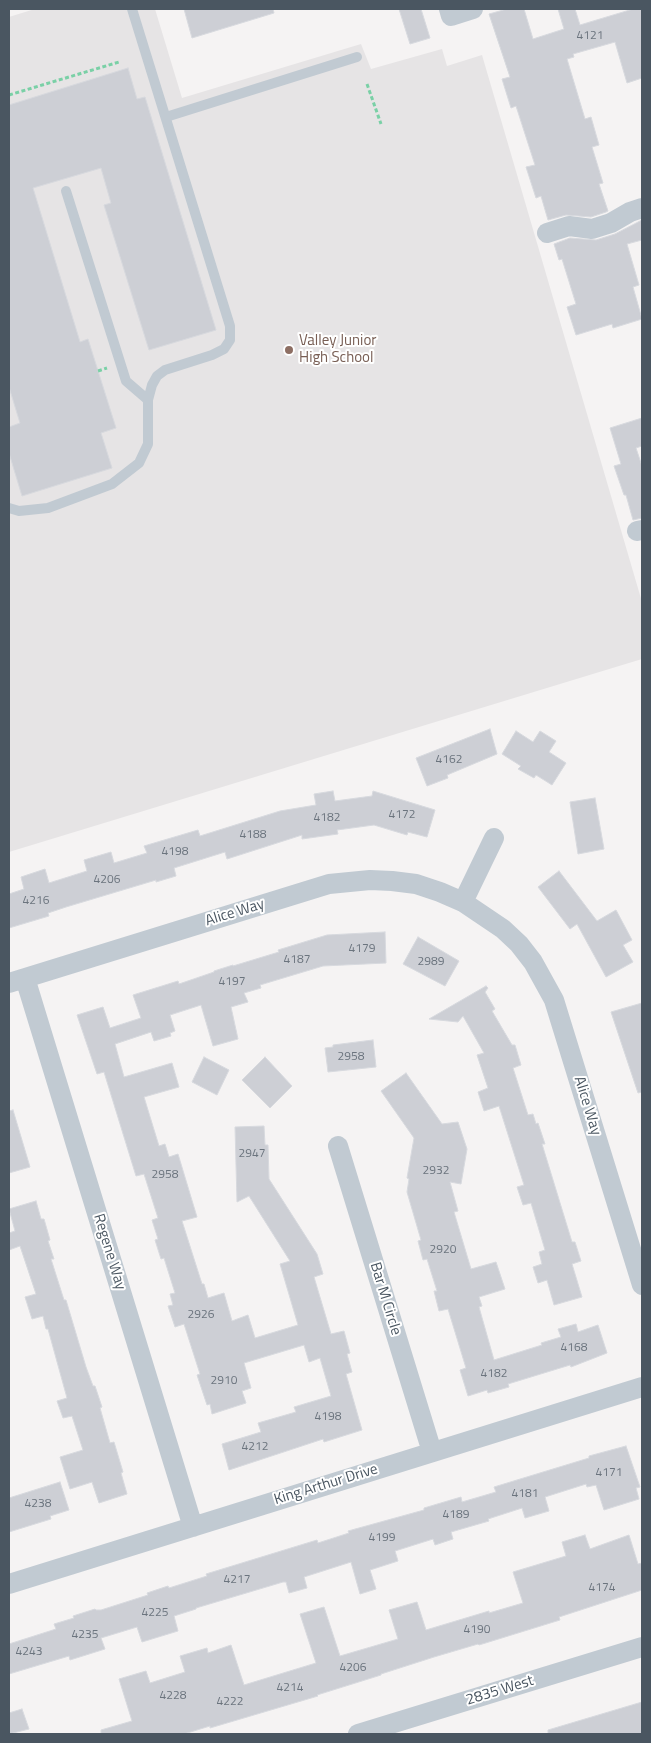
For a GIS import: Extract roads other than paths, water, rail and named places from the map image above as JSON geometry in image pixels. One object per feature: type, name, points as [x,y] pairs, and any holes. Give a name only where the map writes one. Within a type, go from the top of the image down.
[{"type":"street","points":[[449,9],[451,16],[473,9]]},
{"type":"street","points":[[547,233],[569,226],[592,229],[611,223],[630,212],[642,208]]},
{"type":"street","points":[[463,902],[494,838]]},
{"type":"street","name":"Alice Way","points":[[17,980],[329,884],[349,881],[392,881],[416,884],[463,902],[503,929],[519,944],[533,962],[554,1000],[642,1285]]},
{"type":"street","name":"Regene Way","points":[[17,980],[193,1527]]},
{"type":"street","name":"Bar M Circle","points":[[338,1146],[432,1452]]},
{"type":"street","name":"King Arthur Drive","points":[[9,1584],[642,1387]]},
{"type":"street","name":"2835 West","points":[[358,1734],[642,1647]]},
{"type":"lane","points":[[9,508],[19,511],[48,508],[112,484],[139,463],[148,444],[148,400],[152,385],[157,376],[165,370],[212,355],[224,349],[230,340],[230,326],[132,9]]},
{"type":"lane","points":[[166,117],[356,57]]},
{"type":"lane","points":[[66,191],[126,381],[148,400]]},
{"type":"place","name":"Valley Junior High School","points":[[289,350]]}]
